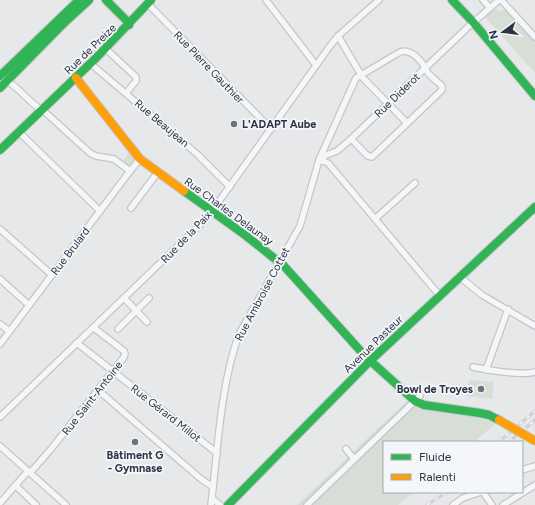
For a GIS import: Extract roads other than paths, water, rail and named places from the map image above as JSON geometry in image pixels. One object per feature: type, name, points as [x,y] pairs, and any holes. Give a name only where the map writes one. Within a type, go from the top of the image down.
[{"type":"street","points":[[0,88],[2,79],[79,0]]},
{"type":"street","points":[[2,79],[89,0]]},
{"type":"street","points":[[106,0],[129,24]]},
{"type":"street","points":[[266,0],[316,65]]},
{"type":"street","name":"Rue de la Paix","points":[[0,417],[207,218],[338,36],[378,0]]},
{"type":"street","points":[[452,0],[473,22],[535,96]]},
{"type":"street","points":[[483,0],[490,8]]},
{"type":"street","points":[[500,0],[535,37]]},
{"type":"street","name":"Rue Diderot","points":[[320,162],[326,155],[337,151],[351,139],[473,22],[500,0]]},
{"type":"street","name":"Rue de Preize","points":[[0,150],[106,49],[149,2]]},
{"type":"street","name":"Rue Pierre Gauthier","points":[[149,2],[270,129]]},
{"type":"street","points":[[338,36],[360,75],[407,123]]},
{"type":"street","points":[[106,49],[136,77],[136,81],[126,93]]},
{"type":"street","name":"Rue Ambroise Cottet","points":[[211,505],[224,396],[234,348],[239,334],[300,226],[307,197],[327,142],[356,78],[405,50],[423,63],[426,67]]},
{"type":"street","name":"Rue Beaujean","points":[[90,64],[197,154],[230,187]]},
{"type":"street","points":[[351,139],[370,157],[407,123],[442,89],[442,86],[426,70],[426,67]]},
{"type":"street","name":"Rue Charles Delaunay","points":[[76,78],[140,159],[279,262],[370,361],[417,399]]},
{"type":"street","points":[[2,79],[16,86],[86,150],[96,156],[114,159],[130,171]]},
{"type":"street","points":[[19,132],[100,211]]},
{"type":"street","points":[[327,142],[330,148],[337,151],[328,163]]},
{"type":"street","name":"Rue Brulard","points":[[0,344],[140,159]]},
{"type":"street","points":[[320,162],[328,163],[440,296]]},
{"type":"street","points":[[131,208],[158,172]]},
{"type":"street","points":[[374,219],[415,183]]},
{"type":"street","name":"Avenue Pasteur","points":[[230,504],[370,361],[535,207]]},
{"type":"street","points":[[0,229],[52,275]]},
{"type":"street","points":[[460,277],[482,295],[535,326]]},
{"type":"street","points":[[0,279],[29,305]]},
{"type":"street","points":[[124,298],[147,322]]},
{"type":"street","points":[[118,329],[149,298]]},
{"type":"street","points":[[486,370],[508,309]]},
{"type":"street","points":[[0,324],[9,331]]},
{"type":"street","name":"Rue Saint-Antoine","points":[[0,503],[51,449],[124,357],[124,351],[94,328]]},
{"type":"street","name":"Rue Gérard Millot","points":[[77,343],[217,453]]},
{"type":"street","points":[[473,367],[486,370],[525,374],[535,372]]},
{"type":"street","points":[[98,390],[213,487]]},
{"type":"street","points":[[307,505],[417,399],[424,405],[489,415],[535,441]]},
{"type":"street","points":[[0,446],[66,505]]},
{"type":"street","points":[[346,449],[356,457]]},
{"type":"street","points":[[523,470],[535,466]]},
{"type":"street","points":[[523,492],[535,485]]},
{"type":"street","points":[[16,486],[36,505]]},
{"type":"street","points":[[453,505],[463,498],[479,493]]},
{"type":"street","points":[[483,493],[492,505]]},
{"type":"street","points":[[503,505],[522,493]]},
{"type":"street","points":[[212,498],[214,505]]},
{"type":"street","points":[[212,498],[220,505]]},
{"type":"railway","points":[[500,441],[535,411]]},
{"type":"railway","points":[[510,441],[535,420]]},
{"type":"railway","points":[[427,505],[445,493]]},
{"type":"place","name":"L'ADAPT Aube","points":[[234,124]]},
{"type":"place","name":"Bowl de Troyes","points":[[481,389]]},
{"type":"place","name":"Bâtiment G - Gymnase","points":[[135,442]]}]
